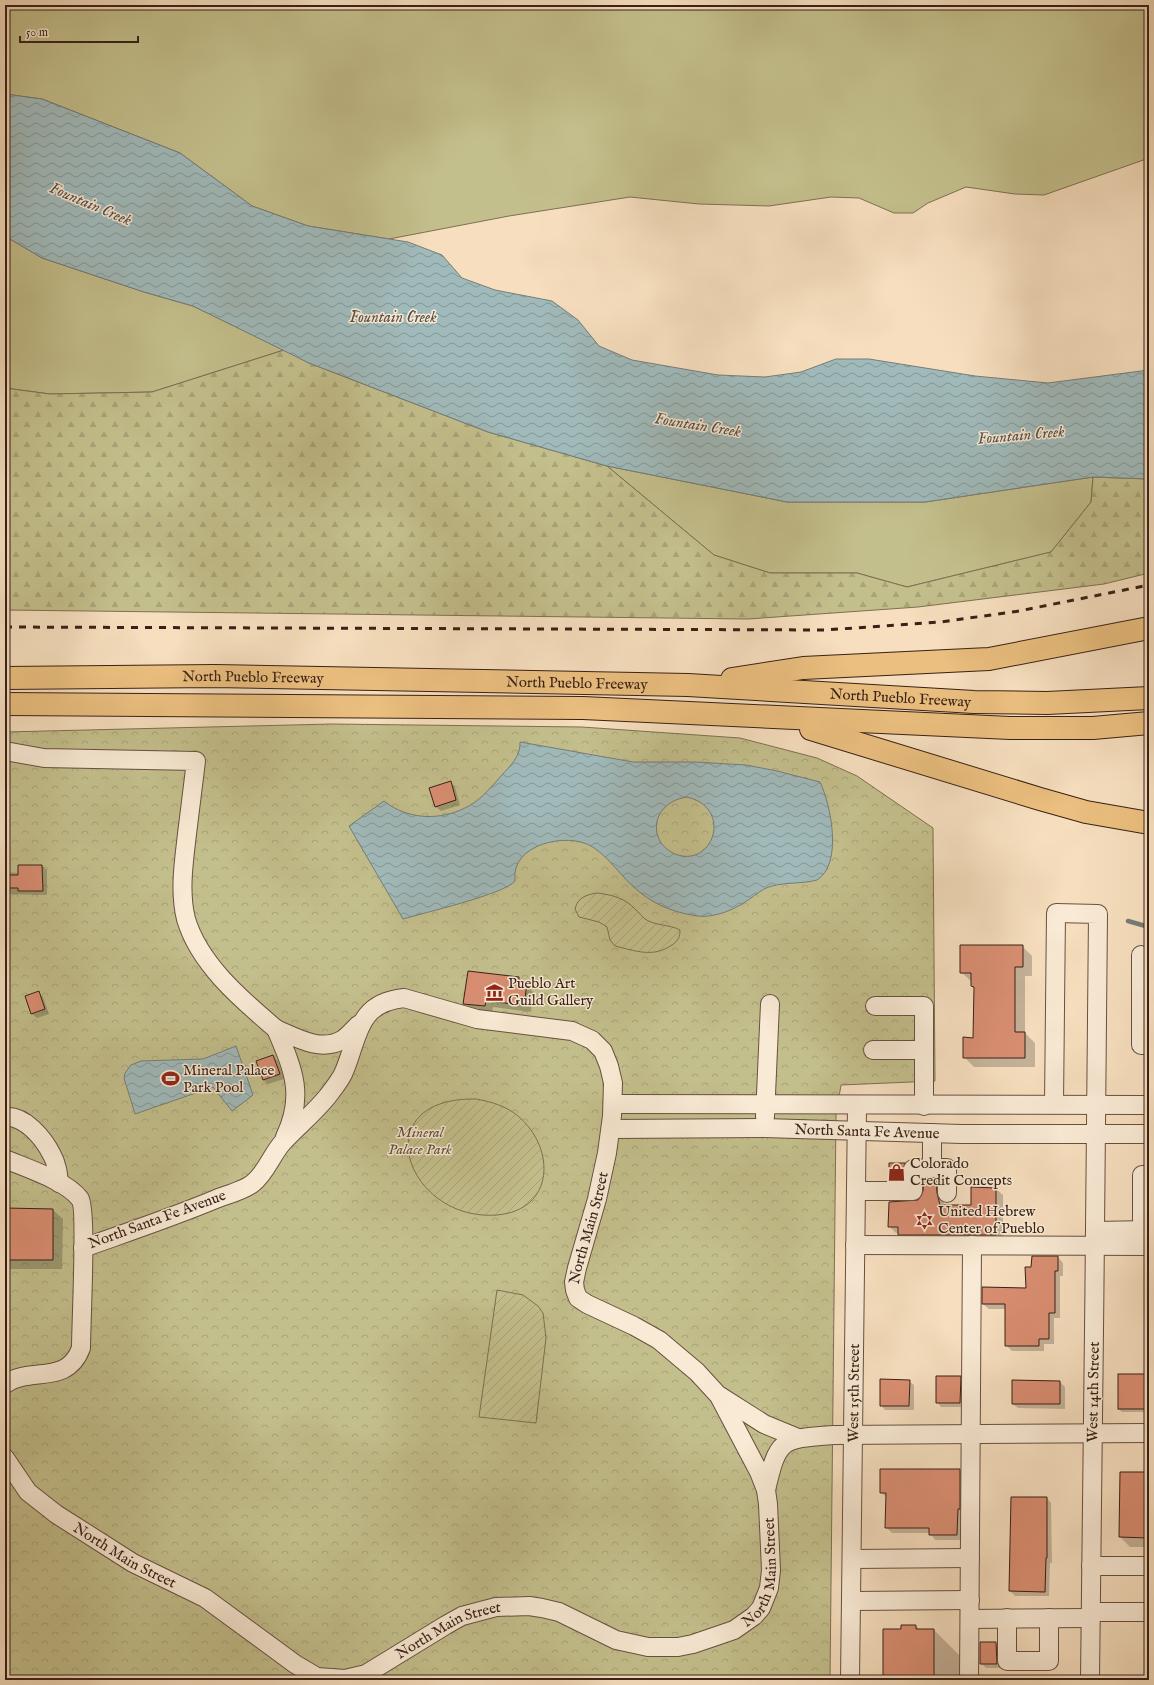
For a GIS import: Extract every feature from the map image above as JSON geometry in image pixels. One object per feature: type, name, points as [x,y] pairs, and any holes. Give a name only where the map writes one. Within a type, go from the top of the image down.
[{"type":"highway","points":[[688,686],[803,668],[989,659],[1149,628]]},
{"type":"highway","name":"North Pueblo Freeway","points":[[5,678],[215,676],[688,686],[974,702],[1047,703],[1149,698]]},
{"type":"highway","name":"North Pueblo Freeway","points":[[5,704],[583,708],[1010,728],[1092,728],[1149,723]]},
{"type":"highway","points":[[773,718],[857,742],[1046,801],[1120,819],[1149,823]]},
{"type":"street","points":[[5,751],[44,758],[196,761],[183,865],[182,892],[186,919],[197,944],[211,965],[243,1001],[276,1029]]},
{"type":"street","name":"West 14th Street","points":[[1054,1104],[1056,913],[1098,914],[1097,1134],[1090,1680]]},
{"type":"street","points":[[1141,955],[1141,1045],[1149,1045]]},
{"type":"street","name":"North Santa Fe Avenue","points":[[276,1029],[308,1042],[326,1045],[343,1039],[374,1009],[383,1003],[393,999],[404,998],[477,1019],[560,1029],[582,1034],[592,1040],[602,1050],[609,1066],[613,1083],[611,1129],[764,1128],[858,1132],[1149,1134]]},
{"type":"street","points":[[764,1128],[770,1004]]},
{"type":"street","points":[[875,1006],[924,1006],[924,1106]]},
{"type":"street","name":"North Santa Fe Avenue","points":[[282,1143],[307,1119],[335,1087],[343,1073],[354,1040],[363,1020]]},
{"type":"street","name":"North Santa Fe Avenue","points":[[5,1159],[59,1183],[74,1192],[83,1206],[83,1248],[186,1211],[253,1184],[282,1143],[292,1121],[296,1107],[294,1073],[276,1029]]},
{"type":"street","points":[[874,1050],[924,1050]]},
{"type":"street","name":"North Santa Fe Avenue","points":[[613,1104],[857,1106],[1054,1104],[1149,1105]]},
{"type":"street","name":"West 15th Street","points":[[850,1680],[855,1245],[858,1132],[857,1106]]},
{"type":"street","points":[[5,1117],[19,1120],[29,1126],[45,1145],[57,1168],[59,1183]]},
{"type":"street","name":"North Main Street","points":[[611,1129],[597,1200],[574,1282],[578,1298],[659,1340],[696,1372],[719,1396],[764,1424],[798,1438]]},
{"type":"street","points":[[932,1133],[932,1168]]},
{"type":"street","points":[[857,1191],[913,1191],[913,1168],[947,1168],[947,1193]]},
{"type":"street","points":[[855,1245],[972,1245],[1147,1236],[1142,1175],[1149,1175]]},
{"type":"street","points":[[969,1680],[972,1245]]},
{"type":"street","points":[[5,1384],[15,1378],[53,1373],[71,1364],[78,1357],[81,1348],[83,1248]]},
{"type":"street","name":"North Main Street","points":[[5,1458],[28,1492],[56,1514],[133,1563],[205,1598],[306,1672],[327,1679],[345,1679],[366,1677],[462,1616],[496,1607],[523,1606],[559,1612],[616,1640],[648,1647],[678,1647],[734,1630],[745,1624],[761,1608],[769,1588],[770,1520],[766,1490],[759,1472],[719,1396]]},
{"type":"street","name":"North Main Street","points":[[766,1490],[775,1456],[788,1441],[798,1438],[970,1434],[1149,1433]]},
{"type":"street","points":[[852,1558],[970,1558]]},
{"type":"street","points":[[1091,1566],[1149,1566]]},
{"type":"street","points":[[852,1601],[970,1600]]},
{"type":"street","points":[[970,1619],[1049,1618],[1149,1612]]},
{"type":"street","points":[[1007,1618],[1007,1661],[1049,1661],[1049,1618]]},
{"type":"green space","points":[[5,5],[1149,5],[1149,158],[1044,195],[1015,194],[966,187],[928,203],[913,213],[894,213],[859,198],[831,197],[769,206],[699,204],[630,197],[509,216],[389,239],[308,226],[252,206],[180,153],[42,99],[5,94]]},
{"type":"green space","points":[[5,236],[42,258],[144,292],[193,306],[284,350],[152,392],[50,394],[5,388]]},
{"type":"green space","points":[[284,350],[309,363],[488,432],[607,466],[714,555],[770,573],[857,573],[907,587],[1051,552],[1091,502],[1093,477],[1149,479],[1149,573],[1104,584],[918,607],[748,619],[5,610],[5,388],[50,394],[152,392]]},
{"type":"green space","points":[[607,466],[787,502],[925,502],[1093,477],[1091,502],[1051,552],[907,587],[857,573],[770,573],[714,555]]},
{"type":"green space","name":"Mineral Palace Park","points":[[332,724],[582,727],[740,738],[817,758],[857,776],[933,828],[935,1081],[841,1085],[836,1115],[830,1680],[5,1680],[5,732]]},
{"type":"green space","points":[[597,893],[613,896],[623,900],[649,921],[680,930],[678,939],[665,949],[651,952],[637,951],[615,946],[610,940],[607,927],[599,922],[579,917],[575,909],[580,899]]},
{"type":"green space","points":[[476,1099],[498,1105],[518,1116],[530,1129],[539,1144],[543,1160],[544,1176],[539,1190],[530,1202],[516,1211],[497,1215],[465,1212],[439,1200],[421,1181],[410,1159],[409,1137],[419,1117],[441,1104]]},
{"type":"green space","points":[[497,1290],[523,1295],[538,1306],[543,1313],[546,1338],[536,1423],[479,1417]]},
{"type":"water","name":"Fountain Creek","points":[[5,94],[42,99],[180,153],[252,206],[308,226],[408,242],[442,255],[462,278],[495,290],[552,301],[578,320],[599,346],[632,360],[718,375],[765,377],[801,372],[836,359],[869,359],[975,376],[1048,383],[1149,370],[1149,479],[1093,477],[925,502],[787,502],[607,466],[488,432],[309,363],[193,306],[144,292],[42,258],[5,236]]},
{"type":"water","points":[[520,742],[633,762],[695,762],[746,765],[820,782],[831,819],[832,848],[830,861],[825,872],[817,880],[772,886],[766,888],[739,906],[726,912],[711,916],[697,916],[675,911],[655,903],[638,891],[604,856],[591,846],[581,842],[568,840],[555,841],[542,844],[521,858],[516,868],[515,881],[508,886],[496,892],[403,919],[349,826],[384,801],[405,813],[417,816],[441,816],[464,808],[475,802],[486,793],[517,756]],"holes":[[[687,797],[702,803],[710,813],[714,824],[713,835],[708,845],[700,853],[688,856],[675,854],[669,851],[661,843],[657,835],[656,827],[660,813],[671,802]]]},
{"type":"water","points":[[236,1046],[253,1095],[232,1111],[213,1087],[135,1114],[124,1078],[125,1073],[131,1065],[141,1061],[203,1059]]},
{"type":"building","points":[[451,781],[456,800],[435,807],[429,788]]},
{"type":"building","points":[[18,865],[42,865],[43,891],[18,891],[18,888],[5,888],[5,875],[18,875]]},
{"type":"building","points":[[960,945],[1023,945],[1023,967],[1015,967],[1015,1032],[1025,1032],[1025,1058],[963,1058],[963,1037],[973,1038],[974,987],[971,986],[971,973],[960,973]]},
{"type":"building","name":"Pueblo Art Guild Gallery","points":[[468,971],[519,977],[519,983],[527,984],[524,1005],[486,1001],[485,1006],[463,1004]]},
{"type":"building","points":[[39,991],[45,1009],[31,1014],[25,996]]},
{"type":"building","points":[[273,1055],[280,1074],[263,1080],[256,1061]]},
{"type":"building","points":[[889,1163],[905,1163],[902,1180],[889,1180]]},
{"type":"building","points":[[936,1178],[937,1193],[940,1205],[971,1205],[971,1187],[996,1188],[996,1235],[898,1235],[898,1227],[888,1227],[889,1202],[918,1200],[923,1191],[924,1179]]},
{"type":"building","points":[[5,1208],[53,1209],[53,1260],[5,1260]]},
{"type":"building","points":[[1032,1256],[1058,1256],[1058,1271],[1055,1271],[1055,1313],[1049,1313],[1049,1339],[1039,1339],[1039,1346],[1005,1346],[1005,1304],[982,1304],[982,1287],[1026,1288],[1025,1267],[1031,1267]]},
{"type":"building","points":[[1118,1374],[1149,1374],[1149,1409],[1118,1409]]},
{"type":"building","points":[[936,1376],[961,1376],[960,1403],[936,1403]]},
{"type":"building","points":[[880,1379],[910,1380],[909,1406],[880,1406]]},
{"type":"building","points":[[1012,1380],[1060,1381],[1060,1404],[1012,1404]]},
{"type":"building","points":[[880,1469],[960,1469],[960,1509],[958,1509],[957,1535],[929,1535],[929,1528],[885,1528],[886,1493],[880,1493]]},
{"type":"building","points":[[1120,1472],[1149,1472],[1149,1538],[1119,1537]]},
{"type":"building","points":[[1011,1497],[1047,1497],[1047,1558],[1045,1592],[1009,1591]]},
{"type":"building","points":[[901,1625],[916,1625],[916,1629],[934,1629],[934,1680],[883,1680],[883,1629],[901,1629]]},
{"type":"building","points":[[980,1642],[996,1642],[997,1664],[980,1664]]},
{"type":"waterway","points":[[1128,921],[1149,927]]},
{"type":"railway","points":[[5,627],[825,630],[941,622],[1019,611],[1149,585]]},
{"type":"place","name":"Pueblo Art Guild Gallery","points":[[495,992]]},
{"type":"place","name":"Mineral Palace Park Pool","points":[[170,1079]]},
{"type":"place","name":"Colorado Credit Concepts","points":[[897,1172]]},
{"type":"place","name":"United Hebrew Center of Pueblo","points":[[925,1220]]}]
